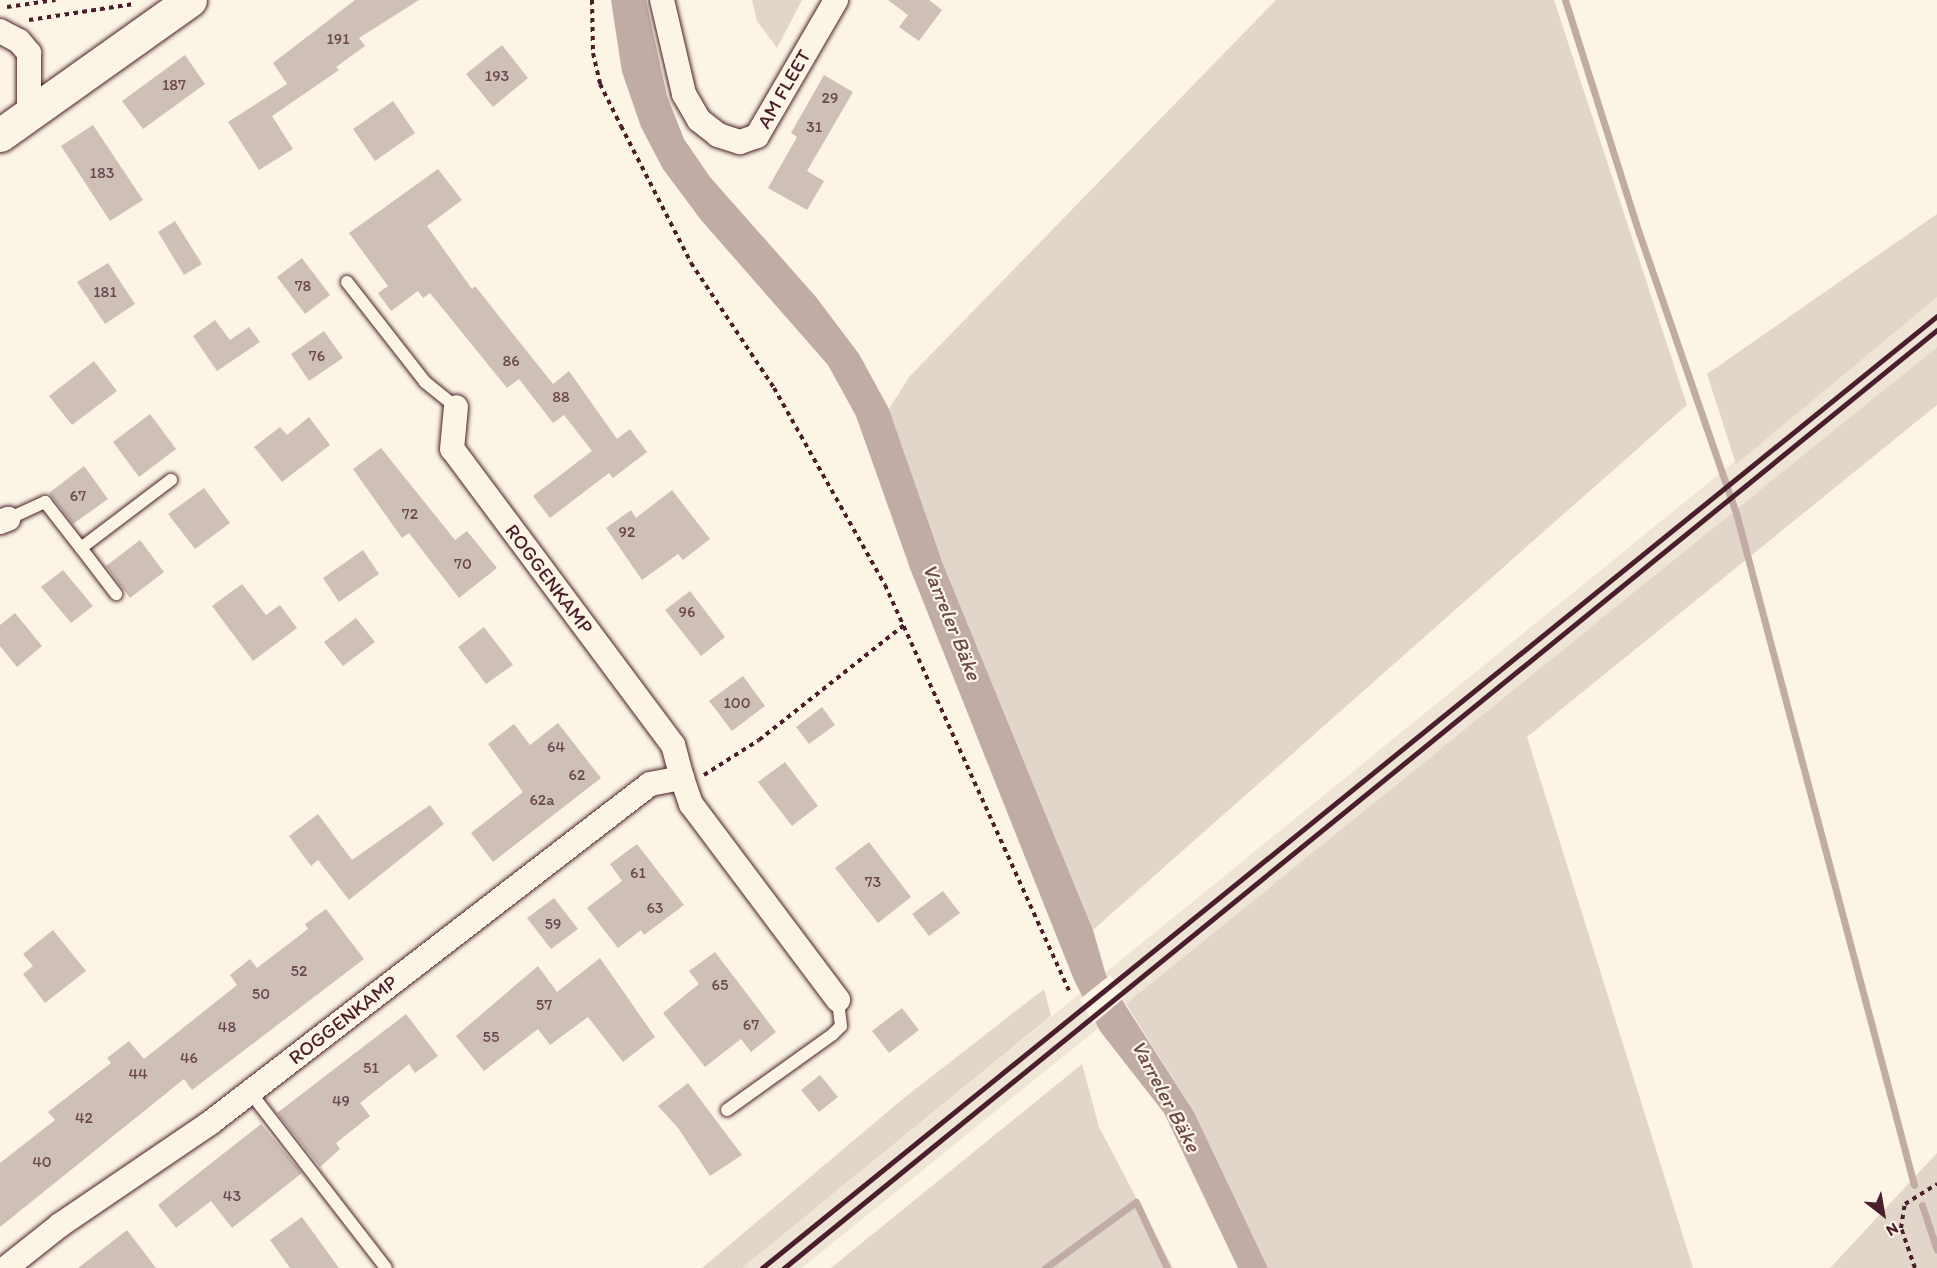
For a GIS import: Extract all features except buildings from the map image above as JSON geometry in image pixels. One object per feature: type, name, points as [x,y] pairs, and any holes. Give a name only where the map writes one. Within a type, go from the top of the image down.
[{"type":"main road","points":[[0,135],[190,0]]},
{"type":"street","name":"AM FLEET","points":[[662,0],[684,94],[699,120],[718,135],[740,142],[757,136],[836,0]]},
{"type":"street","points":[[8,26],[28,53],[29,115]]},
{"type":"street","name":"ROGGENKAMP","points":[[456,407],[452,449],[673,745],[691,804],[838,1000]]},
{"type":"street","name":"ROGGENKAMP","points":[[6,1268],[250,1092],[650,784],[682,777]]},
{"type":"lane","points":[[347,282],[425,382],[456,407]]},
{"type":"lane","points":[[81,548],[171,480]]},
{"type":"lane","points":[[4,520],[45,502],[116,594]]},
{"type":"lane","points":[[727,1110],[833,1034],[841,1026],[838,1000]]},
{"type":"lane","points":[[250,1092],[386,1268]]},
{"type":"path","points":[[0,8],[56,0]]},
{"type":"path","points":[[592,0],[591,33],[600,84],[692,263],[774,388],[904,625],[1069,990]]},
{"type":"path","points":[[8,26],[145,3]]},
{"type":"path","points":[[682,777],[710,775],[904,625]]},
{"type":"path","points":[[1915,1268],[1901,1228],[1905,1204],[1937,1184]]},
{"type":"shaded area","points":[[752,0],[802,0],[777,48],[757,21]]},
{"type":"shaded area","points":[[1276,0],[1554,0],[1687,405],[1093,930],[943,564],[889,409],[909,377]]},
{"type":"shaded area","points":[[1937,214],[1937,297],[1736,464],[1707,374]]},
{"type":"shaded area","points":[[1937,297],[1937,347],[1850,419],[802,1268],[742,1268]]},
{"type":"shaded area","points":[[1937,347],[1937,405],[1527,737],[1693,1268],[1268,1268],[1194,1112],[1126,1004]]},
{"type":"shaded area","points":[[1044,989],[1051,1016],[742,1268],[702,1268],[904,1098]]},
{"type":"shaded area","points":[[1082,1064],[1099,1127],[1173,1268],[831,1268]]},
{"type":"shaded area","points":[[1937,1153],[1937,1268],[1830,1268]]},
{"type":"water","name":"Varreler Bäke","points":[[611,0],[646,0],[667,96],[684,139],[710,177],[816,297],[859,354],[889,409],[943,564],[1093,930],[1106,975],[1194,1112],[1268,1268],[1238,1268],[1164,1113],[1100,1031],[1074,980],[911,571],[856,416],[828,365],[701,220],[663,169],[641,127],[622,72]]},
{"type":"pier","points":[[1110,975],[1125,997],[1093,1024],[1080,999]]},
{"type":"waterway","points":[[1565,0],[1639,233],[1736,513],[1914,1185]]},
{"type":"waterway","points":[[1045,1268],[1136,1202],[1167,1268]]},
{"type":"waterway","points":[[1922,1205],[1937,1250]]},
{"type":"railway","points":[[762,1268],[1937,316]]},
{"type":"railway","points":[[784,1268],[1937,330]]}]
